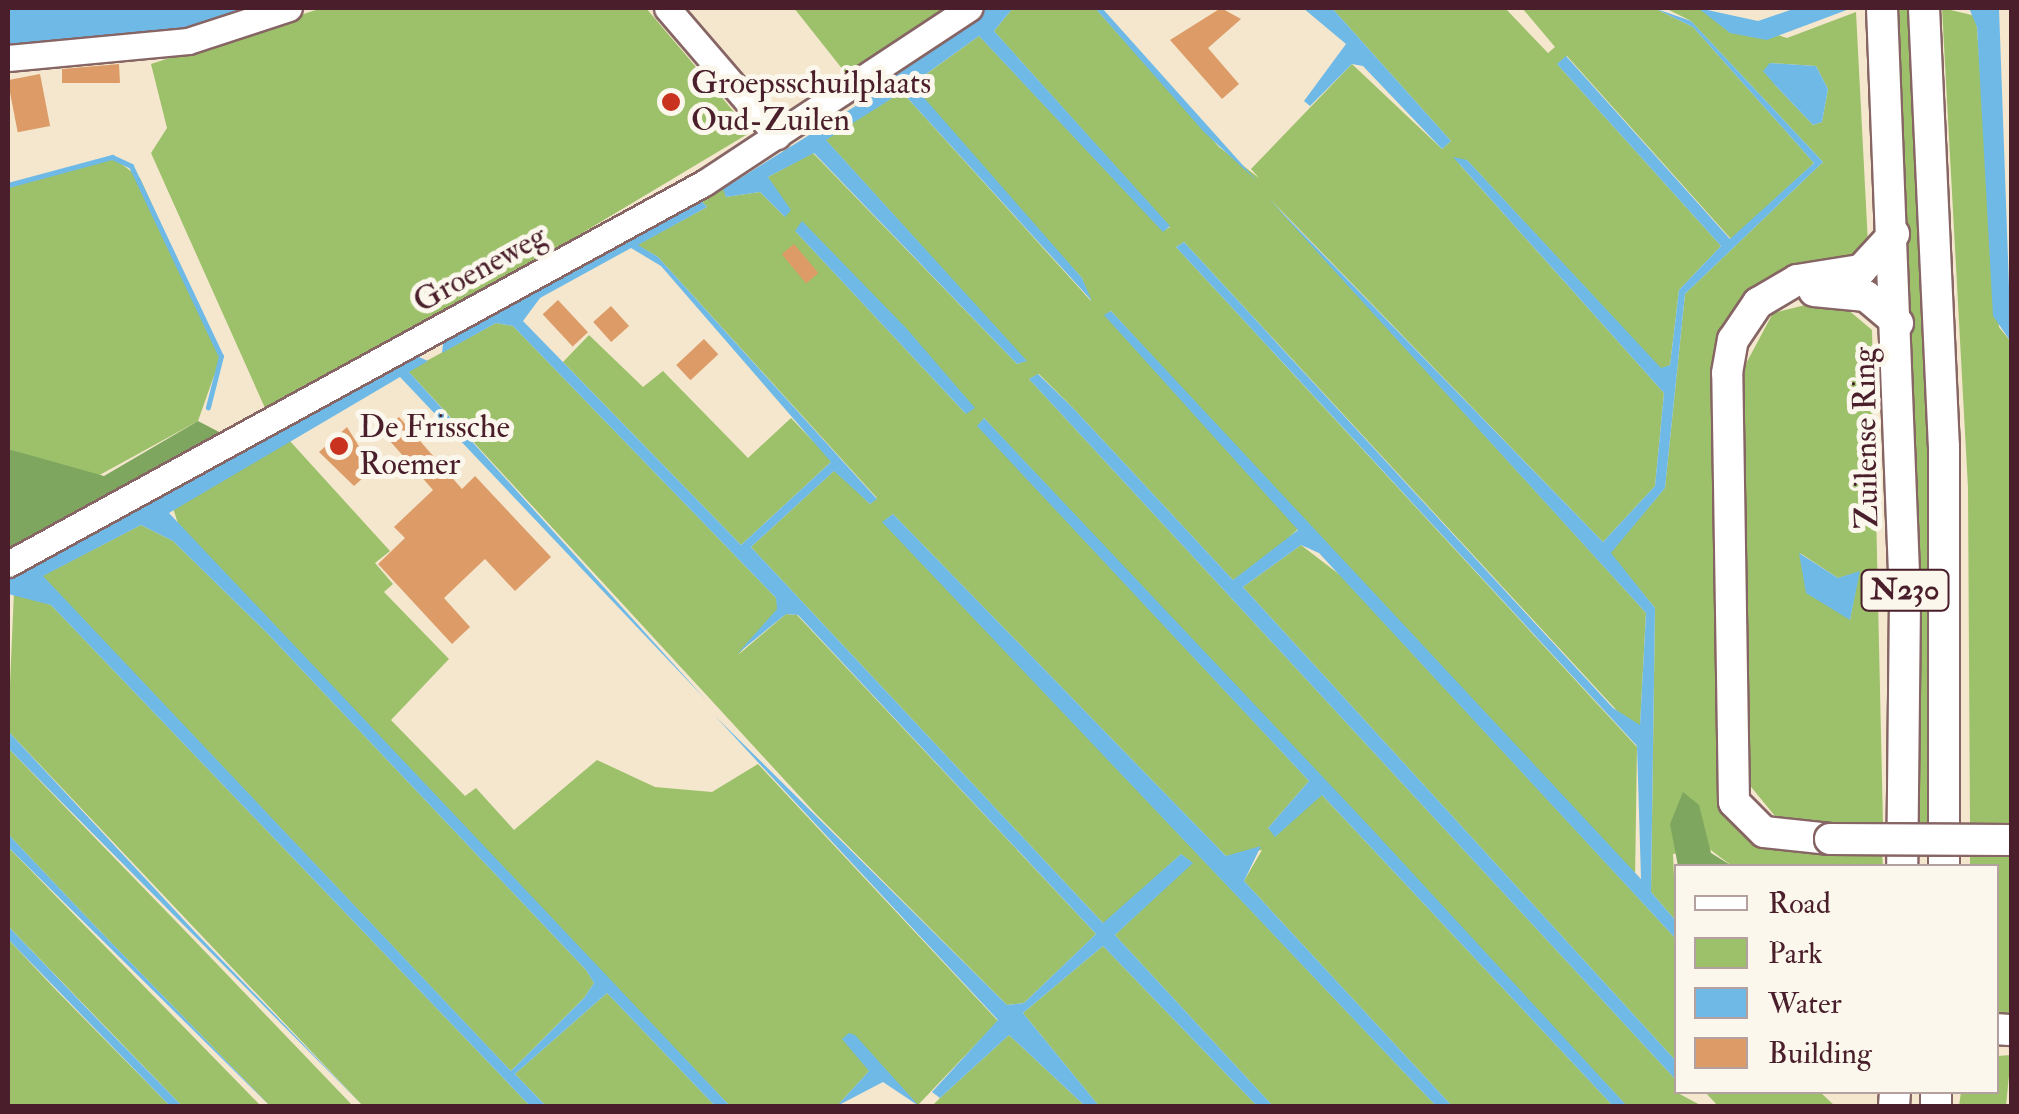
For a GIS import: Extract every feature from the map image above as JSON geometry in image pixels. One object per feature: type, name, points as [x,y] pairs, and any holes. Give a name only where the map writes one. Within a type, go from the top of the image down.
[{"type":"main road","name":"Zuilense Ring","points":[[1882,8],[1898,323],[1902,864]]},
{"type":"main road","name":"N230","points":[[1924,8],[1944,446],[1944,864]]},
{"type":"main road","points":[[1894,234],[1861,270],[1797,280],[1772,294],[1742,322],[1726,373],[1728,765],[1749,825],[1830,838],[2012,840]]},
{"type":"main road","points":[[1772,294],[1855,293],[1898,323]]},
{"type":"street","points":[[8,58],[188,41],[289,8]]},
{"type":"street","points":[[667,8],[777,136]]},
{"type":"street","name":"Groeneweg","points":[[8,564],[777,136],[969,8]]},
{"type":"green space","points":[[322,8],[646,8],[751,132],[415,333],[265,408],[151,153],[167,128],[151,64]]},
{"type":"green space","points":[[794,8],[961,8],[855,85]]},
{"type":"green space","points":[[1013,8],[1095,8],[1219,147],[1259,178],[1251,169],[1352,64],[1442,149],[1451,141],[1332,8],[1505,8],[1548,53],[1555,47],[1522,8],[1654,8],[1693,27],[1814,163],[1731,239],[1567,56],[1557,64],[1721,246],[1679,290],[1670,365],[1661,369],[1467,160],[1460,165],[1664,393],[1655,486],[1603,542],[1269,198],[1646,613],[1640,725],[1632,727],[1184,242],[1176,247],[1637,747],[1635,881],[1111,311],[1105,315],[1298,529],[1270,555],[1233,580],[1039,374],[1029,379],[1674,1078],[1674,1094],[1702,1106],[1627,1106],[984,418],[978,426],[1309,781],[1268,828],[1276,836],[1321,794],[1613,1106],[1452,1106],[1244,881],[1262,850],[1226,856],[893,514],[883,522],[1436,1106],[1273,1106],[1115,935],[1192,863],[1181,854],[1104,924],[751,547],[835,470],[870,504],[877,498],[658,257],[637,245],[707,207],[698,197],[723,181],[726,197],[760,192],[785,217],[768,177],[813,153],[1017,364],[1026,361],[825,139],[902,92],[1091,301],[1082,278],[916,96],[911,85],[979,36],[1163,231],[1170,227],[994,31]],"holes":[[[802,222],[974,408],[965,413],[796,232]]]},
{"type":"green space","points":[[1665,8],[1698,8],[1787,38],[1856,12],[1868,244],[1860,258],[1777,273],[1738,304],[1727,329],[1724,809],[1763,848],[1882,853],[1883,864],[1729,864],[1708,848],[1673,854],[1674,919],[1651,892],[1655,608],[1610,553],[1665,488],[1685,294],[1823,162],[1691,21]],"holes":[[[1770,63],[1816,66],[1828,89],[1822,122],[1813,125],[1775,85]]]},
{"type":"green space","points":[[1888,8],[1911,8],[1929,377],[1932,825],[1917,824]]},
{"type":"green space","points":[[1942,8],[1976,16],[1999,327],[2011,342],[2011,826],[1970,825],[1968,488]]},
{"type":"green space","points":[[112,157],[140,178],[221,356],[198,421],[96,477],[8,449],[8,185]]},
{"type":"green space","points":[[1834,298],[1872,330],[1883,824],[1779,821],[1743,777],[1742,371],[1773,313]],"holes":[[[1800,553],[1838,578],[1859,572],[1850,620]]]},
{"type":"green space","points":[[496,323],[513,326],[776,598],[778,609],[738,655],[786,614],[797,615],[1096,934],[1024,1003],[1007,1005],[816,814],[408,371]]},
{"type":"green space","points":[[589,335],[643,387],[663,371],[748,458],[791,418],[832,461],[741,545],[563,362]]},
{"type":"green space","points":[[198,421],[221,433],[8,551],[8,449],[104,476]]},
{"type":"green space","points":[[289,440],[390,551],[375,563],[393,584],[384,592],[449,659],[391,720],[465,796],[476,788],[514,830],[597,760],[655,787],[712,792],[758,764],[998,1021],[918,1105],[849,1033],[869,1071],[837,1106],[730,1106],[181,533],[172,505]]},
{"type":"green space","points":[[141,525],[173,541],[267,633],[586,970],[594,983],[584,998],[511,1071],[42,576]]},
{"type":"green space","points":[[1301,545],[1340,575],[1674,937],[1674,1059],[1243,587]]},
{"type":"green space","points":[[14,591],[51,605],[530,1106],[363,1106],[8,731]]},
{"type":"green space","points":[[8,748],[353,1106],[270,1106],[98,929],[8,834]]},
{"type":"green space","points":[[1683,792],[1699,805],[1711,853],[1729,864],[1678,864],[1670,824]]},
{"type":"green space","points":[[8,847],[261,1106],[182,1106],[8,926]]},
{"type":"green space","points":[[1970,854],[2011,854],[2011,1022],[1999,1021],[1999,864],[1970,864]]},
{"type":"green space","points":[[8,939],[55,989],[170,1106],[8,1106]]},
{"type":"green space","points":[[1103,946],[1257,1106],[1099,1106],[1023,1013]]},
{"type":"green space","points":[[607,993],[715,1106],[546,1106],[515,1074]]},
{"type":"green space","points":[[1009,1035],[1085,1106],[932,1106],[940,1098]]},
{"type":"green space","points":[[2011,1055],[2006,1106],[1959,1106],[1961,1094],[1999,1094],[1999,1056]]},
{"type":"green space","points":[[1707,1094],[1822,1094],[1835,1106],[1718,1106]]},
{"type":"water","points":[[8,8],[256,8],[187,31],[20,46],[8,45]]},
{"type":"water","points":[[984,8],[1013,8],[994,31],[1170,226],[1163,232],[979,36],[912,84],[1082,278],[1092,301],[902,92],[826,140],[1027,361],[1017,364],[814,153],[768,177],[791,210],[785,217],[760,192],[726,197],[723,189],[854,107]]},
{"type":"water","points":[[1095,8],[1102,8],[1257,181],[1204,132]]},
{"type":"water","points":[[1303,8],[1332,8],[1451,141],[1442,149],[1363,66],[1352,64],[1310,106],[1304,101],[1346,44]]},
{"type":"water","points":[[1654,8],[1691,21],[1823,162],[1685,294],[1665,488],[1611,553],[1655,608],[1651,892],[1674,919],[1674,937],[1319,553],[1301,545],[1243,587],[1674,1059],[1674,1078],[1029,379],[1038,374],[1074,409],[1233,580],[1298,530],[1104,315],[1111,311],[1641,879],[1637,746],[1176,247],[1184,242],[1613,708],[1640,725],[1646,613],[1268,198],[1603,542],[1655,486],[1664,393],[1453,157],[1467,160],[1661,368],[1670,365],[1679,290],[1721,246],[1557,64],[1566,56],[1730,239],[1814,163],[1693,27]]},
{"type":"water","points":[[1698,8],[1758,21],[1796,8],[1852,8],[1767,40],[1730,33]]},
{"type":"water","points":[[1969,8],[1999,8],[2011,342],[1993,316],[1977,27]]},
{"type":"water","points":[[1770,63],[1816,66],[1828,89],[1822,122],[1813,125],[1775,85],[1763,71]]},
{"type":"water","points":[[698,197],[707,207],[638,245],[658,257],[877,499],[870,504],[834,471],[751,547],[1103,923],[1181,854],[1193,863],[1115,935],[1273,1106],[1257,1106],[1103,946],[1023,1013],[1099,1106],[1085,1106],[1009,1035],[940,1098],[932,1092],[998,1020],[715,716],[1007,1005],[1024,1003],[1096,934],[798,615],[786,614],[737,654],[777,609],[776,598],[513,326],[496,323],[442,353],[444,335]],"holes":[[[631,248],[661,266],[831,462],[741,545],[523,321],[540,298]]]},
{"type":"water","points":[[802,221],[907,329],[975,408],[966,414],[795,231]]},
{"type":"water","points":[[410,353],[428,361],[409,372],[707,701],[400,377],[169,513],[730,1106],[715,1106],[607,993],[515,1074],[546,1106],[530,1106],[51,605],[8,594],[8,573]],"holes":[[[141,525],[173,541],[267,633],[586,970],[594,983],[584,998],[511,1071],[43,576]]]},
{"type":"water","points":[[984,418],[1627,1106],[1613,1106],[1322,795],[1275,837],[1268,828],[1309,781],[977,426]]},
{"type":"water","points":[[893,514],[1226,856],[1261,846],[1244,881],[1452,1106],[1436,1106],[882,522]]},
{"type":"water","points":[[1799,553],[1838,578],[1860,571],[1850,620],[1806,593]]},
{"type":"water","points":[[8,731],[195,932],[363,1106],[8,748]]},
{"type":"water","points":[[8,834],[98,929],[270,1106],[8,847]]},
{"type":"water","points":[[8,926],[182,1106],[170,1106],[8,939]]},
{"type":"water","points":[[849,1033],[919,1106],[883,1082],[837,1106],[869,1071],[842,1039]]},
{"type":"building","points":[[1221,8],[1241,19],[1208,48],[1239,84],[1222,99],[1170,40]]},
{"type":"building","points":[[119,64],[120,83],[62,83],[62,69]]},
{"type":"building","points":[[40,74],[50,126],[18,132],[8,80]]},
{"type":"building","points":[[794,244],[818,273],[806,283],[782,254]]},
{"type":"building","points":[[558,300],[588,332],[573,347],[543,314]]},
{"type":"building","points":[[611,306],[629,326],[611,342],[593,322]]},
{"type":"building","points":[[704,339],[718,354],[691,380],[676,365]]},
{"type":"building","points":[[399,417],[462,489],[475,476],[551,557],[515,591],[485,559],[444,598],[470,627],[452,644],[378,564],[405,538],[394,527],[433,490],[382,432]]},
{"type":"building","points":[[347,427],[373,469],[354,486],[319,452]]},
{"type":"waterway","points":[[8,185],[112,157],[131,166],[221,356],[208,407]]},
{"type":"place","name":"Groepsschuilplaats Oud-Zuilen","points":[[671,102]]},
{"type":"place","name":"De Frissche Roemer","points":[[339,446]]}]
